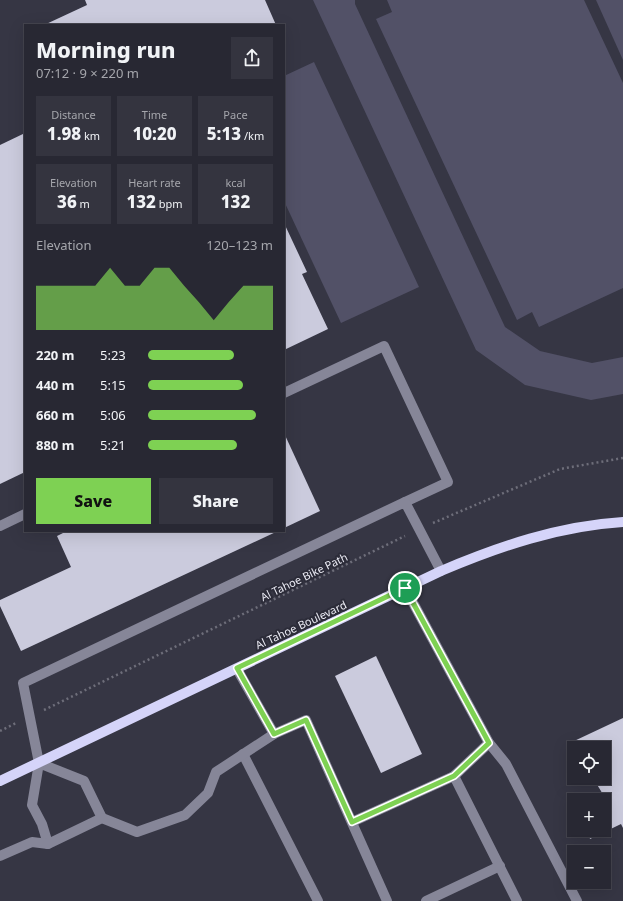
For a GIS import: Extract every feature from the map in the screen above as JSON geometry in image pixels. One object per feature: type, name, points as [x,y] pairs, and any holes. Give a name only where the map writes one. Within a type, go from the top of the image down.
[{"type":"main road","name":"Al Tahoe Boulevard","points":[[0,781],[441,571],[522,540],[567,529],[623,522]]},
{"type":"lane","points":[[48,844],[42,824],[32,805],[39,763],[23,683],[448,482],[384,346],[285,392]]},
{"type":"lane","points":[[405,502],[441,571]]},
{"type":"lane","points":[[0,526],[24,514]]},
{"type":"lane","points":[[405,588],[489,743],[506,764],[577,901]]},
{"type":"lane","points":[[237,668],[274,734]]},
{"type":"lane","points":[[39,763],[84,781],[102,818],[137,832],[185,815],[208,793],[216,772],[274,734],[306,720],[387,901]]},
{"type":"lane","points":[[352,822],[454,776],[489,743]]},
{"type":"lane","points":[[243,754],[318,901]]},
{"type":"lane","points":[[454,776],[517,901]]},
{"type":"lane","points":[[0,856],[32,842],[48,844],[102,818]]},
{"type":"lane","points":[[426,901],[500,866]]},
{"type":"path","name":"Al Tahoe Bike Path","points":[[0,731],[220,627],[419,530],[560,469],[623,458]]},
{"type":"shaded area","points":[[313,0],[355,0],[355,4],[505,327],[540,351],[592,363],[623,357],[623,394],[591,400],[525,385],[476,350]]},
{"type":"shaded area","points":[[387,0],[584,0],[623,83],[623,288],[539,327],[532,312],[517,320],[376,19],[392,12]]},
{"type":"shaded area","points":[[596,0],[623,0],[623,60]]},
{"type":"shaded area","points":[[314,62],[419,287],[341,323],[285,203],[285,76]]},
{"type":"building","points":[[85,0],[265,0],[276,24],[46,24],[87,5]]},
{"type":"building","points":[[24,133],[24,472],[0,484],[0,145]]},
{"type":"building","points":[[285,225],[307,272],[302,274],[328,329],[285,350]]},
{"type":"building","points":[[285,435],[320,511],[285,528]]},
{"type":"building","points":[[65,532],[276,532],[21,651],[0,606],[0,600],[71,567],[57,536]]},
{"type":"building","points":[[376,656],[422,754],[381,773],[335,676]]},
{"type":"building","points":[[623,718],[623,828],[621,824],[611,829],[611,793],[602,793],[597,785],[611,785],[611,741],[574,741]]},
{"type":"route","points":[[405,588],[489,743],[454,776],[402,801],[352,822],[306,720],[274,734],[237,668],[405,588]]}]
